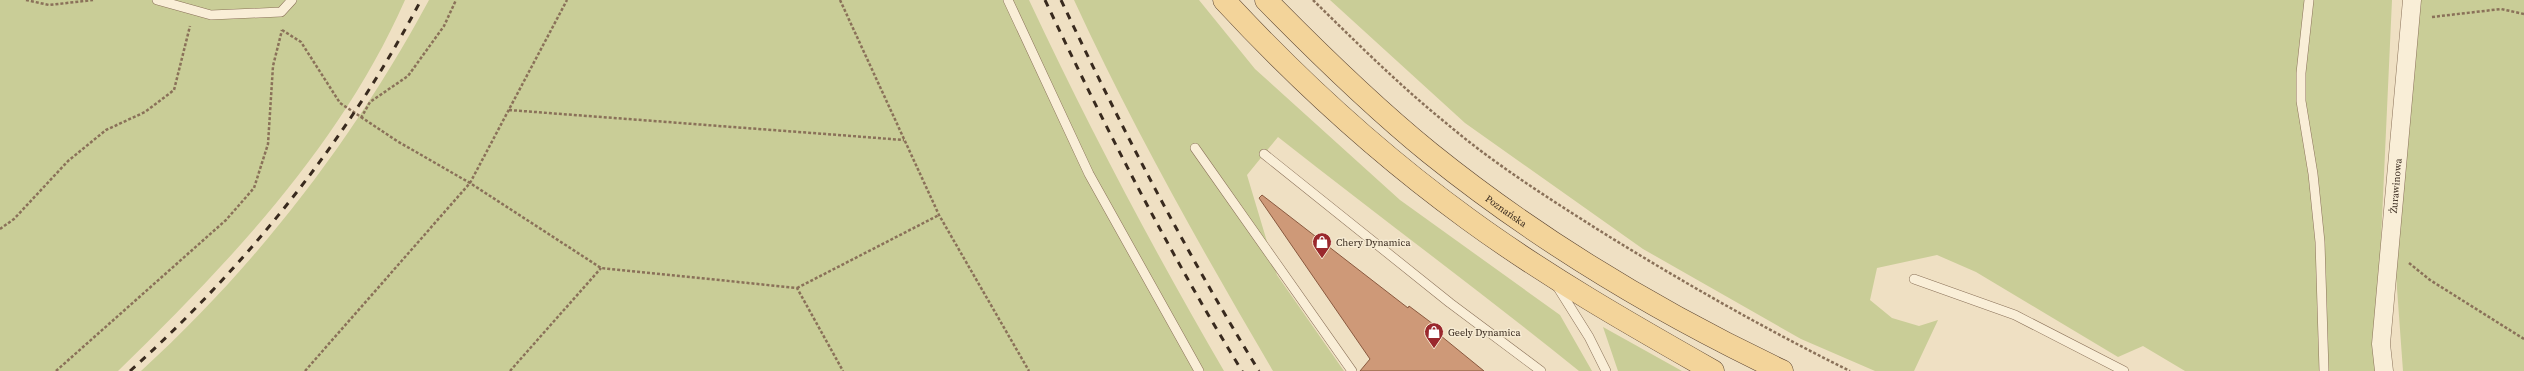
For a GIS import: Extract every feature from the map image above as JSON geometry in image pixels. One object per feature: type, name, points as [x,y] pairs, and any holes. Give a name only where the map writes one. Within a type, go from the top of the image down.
[{"type":"main road","points":[[1224,0],[1316,92],[1422,184],[1468,220],[1548,273],[1713,371]]},
{"type":"main road","name":"Poznańska","points":[[1266,0],[1381,111],[1429,152],[1494,201],[1552,242],[1634,292],[1728,345],[1782,371]]},
{"type":"street","name":"Żurawinowa","points":[[2384,371],[2380,344],[2412,0]]},
{"type":"lane","points":[[157,0],[211,15],[281,12],[292,0]]},
{"type":"lane","points":[[1008,0],[1089,174],[1199,371]]},
{"type":"lane","points":[[2309,0],[2301,73],[2301,100],[2319,229],[2324,371]]},
{"type":"lane","points":[[1195,148],[1352,371]]},
{"type":"lane","points":[[1264,154],[1450,303],[1541,371]]},
{"type":"lane","points":[[1548,273],[1589,337],[1606,371]]},
{"type":"lane","points":[[1914,279],[2015,315],[2124,371]]},
{"type":"path","points":[[26,0],[49,5],[93,0]]},
{"type":"path","points":[[361,118],[370,102],[408,76],[444,26],[456,0]]},
{"type":"path","points":[[305,371],[470,183],[567,0]]},
{"type":"path","points":[[840,0],[939,215],[1029,371]]},
{"type":"path","points":[[1313,0],[1369,55],[1446,124],[1524,183],[1662,270],[1792,343],[1850,371]]},
{"type":"path","points":[[2409,22],[2440,15],[2501,9],[2524,14]]},
{"type":"path","points":[[0,228],[14,219],[68,161],[106,130],[145,112],[174,90],[184,45],[195,11]]},
{"type":"path","points":[[56,371],[226,220],[254,188],[268,144],[273,66],[282,30],[281,12]]},
{"type":"path","points":[[282,30],[300,42],[340,103],[397,141],[470,183],[601,268],[797,288],[939,215]]},
{"type":"path","points":[[509,110],[905,140]]},
{"type":"path","points":[[2390,248],[2430,280],[2524,339]]},
{"type":"path","points":[[510,371],[601,268]]},
{"type":"path","points":[[797,288],[844,371]]},
{"type":"green space","points":[[0,0],[405,0],[379,53],[349,104],[316,152],[280,199],[201,287],[118,371],[0,371]]},
{"type":"green space","points":[[429,0],[1029,0],[1122,188],[1224,371],[141,371],[184,330],[225,287],[301,198],[369,102]]},
{"type":"green space","points":[[1074,0],[1199,0],[1255,69],[1400,200],[1560,315],[1592,371],[1579,371],[1278,137],[1247,175],[1277,275],[1344,371],[1273,371],[1220,280],[1144,142]]},
{"type":"green space","points":[[1330,0],[2392,0],[2375,371],[2185,371],[2143,346],[2118,357],[1976,272],[1937,255],[1877,268],[1870,300],[1892,318],[1919,326],[1938,320],[1914,371],[1875,371],[1801,339],[1643,249],[1465,123]]},
{"type":"green space","points":[[2420,0],[2524,0],[2524,371],[2403,371],[2394,247]]},
{"type":"green space","points":[[1603,327],[1682,371],[1618,371]]},
{"type":"building","name":"Chery Dynamica","points":[[1262,195],[1408,308],[1409,306],[1433,324],[1430,327],[1484,371],[1360,371],[1370,359],[1259,198]]},
{"type":"railway","points":[[130,371],[173,331],[215,288],[292,198],[328,151],[361,102],[392,52],[421,0]]},
{"type":"railway","points":[[1045,0],[1138,188],[1188,280],[1242,371]]},
{"type":"railway","points":[[1061,0],[1107,95],[1155,188],[1205,280],[1259,371]]},
{"type":"place","name":"Chery Dynamica","points":[[1322,259]]},
{"type":"place","name":"Geely Dynamica","points":[[1434,349]]}]
